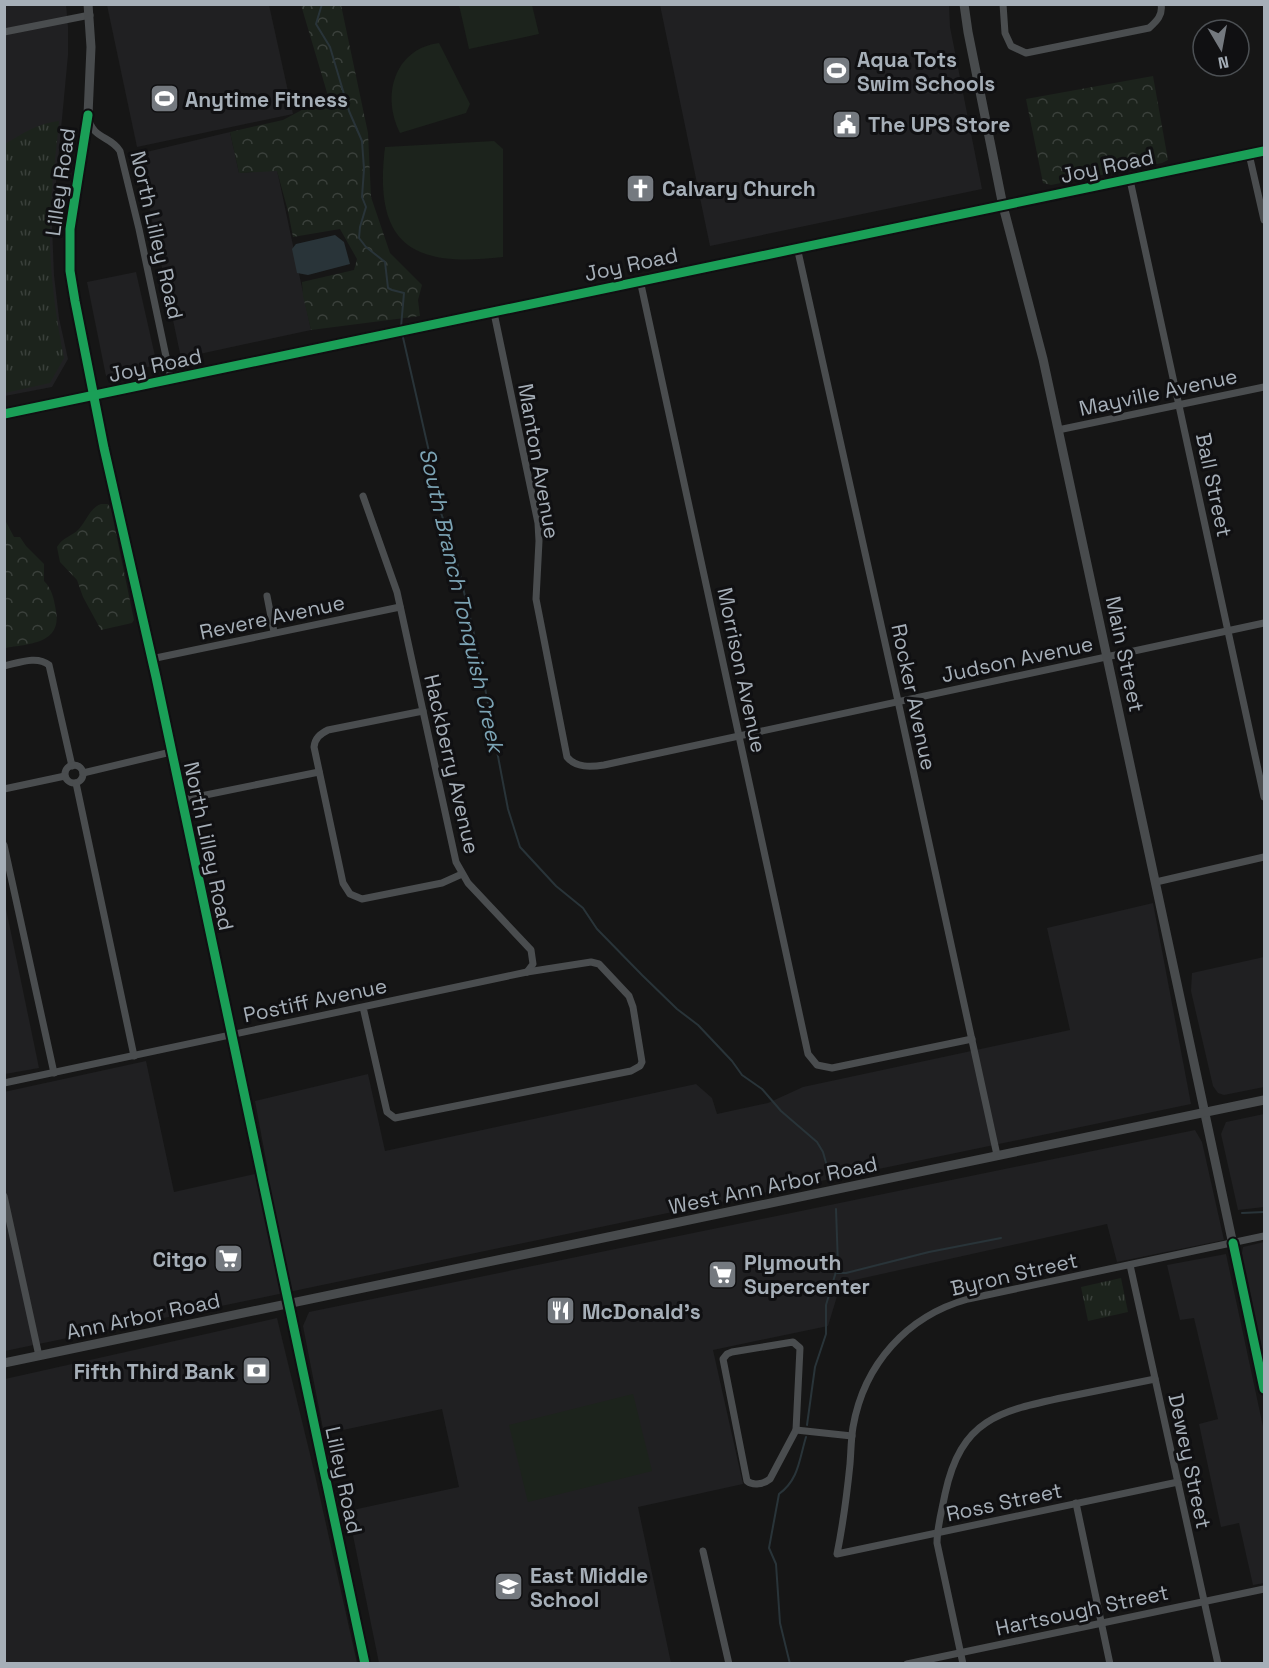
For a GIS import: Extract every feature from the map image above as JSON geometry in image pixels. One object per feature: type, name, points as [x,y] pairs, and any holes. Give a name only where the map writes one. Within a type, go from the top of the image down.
[{"type":"street","points":[[88,4],[91,65],[88,115]]},
{"type":"street","name":"Main Street","points":[[964,4],[1003,206],[1043,359],[1204,1113],[1262,1364],[1264,1389]]},
{"type":"street","points":[[1003,4],[1005,33],[1011,46],[1026,53],[1149,28],[1158,21],[1162,11],[1161,4]]},
{"type":"street","points":[[4,32],[90,15]]},
{"type":"street","name":"North Lilley Road","points":[[88,115],[95,132],[115,143],[120,151],[171,380]]},
{"type":"street","name":"Lilley Road","points":[[88,115],[72,208],[69,255],[75,301],[93,396]]},
{"type":"street","name":"Joy Road","points":[[4,414],[1264,151]]},
{"type":"street","points":[[1249,154],[1264,220]]},
{"type":"street","name":"Ball Street","points":[[1130,180],[1264,797]]},
{"type":"street","name":"Rocker Avenue","points":[[797,247],[997,1155]]},
{"type":"street","name":"Morrison Avenue","points":[[640,280],[810,1058],[817,1065],[832,1068],[972,1039]]},
{"type":"street","name":"Manton Avenue","points":[[494,313],[538,523],[540,541],[536,599],[567,757]]},
{"type":"street","name":"Mayville Avenue","points":[[1058,430],[1264,387]]},
{"type":"street","name":"North Lilley Road","points":[[93,396],[289,1304]]},
{"type":"street","name":"Hackberry Avenue","points":[[363,496],[394,579],[456,862],[462,874],[531,950],[533,964],[527,972]]},
{"type":"street","points":[[267,596],[274,632]]},
{"type":"street","name":"Revere Avenue","points":[[151,659],[400,606]]},
{"type":"street","name":"Judson Avenue","points":[[567,757],[571,762],[593,767],[1264,623]]},
{"type":"street","points":[[4,666],[33,660],[42,660],[49,664],[72,765]]},
{"type":"street","points":[[423,711],[322,733],[315,741],[314,747],[343,883],[350,894],[362,898],[442,883],[462,874]]},
{"type":"street","points":[[83,773],[171,752]]},
{"type":"street","points":[[76,783],[68,781],[65,776],[67,768],[72,765],[78,766],[83,773]]},
{"type":"street","points":[[182,800],[319,772]]},
{"type":"street","points":[[76,783],[82,778],[83,773]]},
{"type":"street","points":[[4,789],[65,776]]},
{"type":"street","points":[[76,783],[134,1056]]},
{"type":"street","points":[[4,845],[54,1073]]},
{"type":"street","points":[[1156,882],[1264,857]]},
{"type":"street","name":"Postiff Avenue","points":[[4,1083],[527,972],[591,962],[599,964],[632,1001],[642,1057],[640,1066],[631,1071],[395,1118],[387,1112],[363,1007]]},
{"type":"street","name":"West Ann Arbor Road","points":[[289,1304],[1264,1100]]},
{"type":"street","points":[[4,1196],[39,1356]]},
{"type":"street","name":"Byron Street","points":[[837,1554],[852,1436],[861,1398],[873,1371],[896,1340],[924,1317],[968,1299],[1264,1236]]},
{"type":"street","name":"Dewey Street","points":[[1130,1265],[1218,1664]]},
{"type":"street","name":"Lilley Road","points":[[289,1304],[365,1664]]},
{"type":"street","name":"Ann Arbor Road","points":[[4,1363],[289,1304]]},
{"type":"street","points":[[793,1342],[798,1344],[800,1354],[796,1430],[770,1479],[767,1482],[752,1484],[747,1481],[724,1371],[724,1356],[732,1352],[793,1342]]},
{"type":"street","points":[[963,1664],[937,1533],[953,1464],[967,1441],[985,1423],[1018,1407],[1155,1379]]},
{"type":"street","points":[[796,1430],[852,1436]]},
{"type":"street","name":"Ross Street","points":[[837,1554],[1178,1482]]},
{"type":"street","points":[[1077,1503],[1110,1664]]},
{"type":"street","points":[[703,1551],[729,1664]]},
{"type":"street","name":"Hartsough Street","points":[[907,1664],[1264,1589]]},
{"type":"shaded area","points":[[5,5],[66,5],[68,55],[52,225],[59,318],[68,359],[52,387],[5,396]]},
{"type":"shaded area","points":[[107,5],[269,5],[293,114],[137,147]]},
{"type":"shaded area","points":[[660,5],[949,5],[950,27],[982,189],[710,246]]},
{"type":"shaded area","points":[[230,132],[239,173],[277,170],[311,330],[181,358],[138,154]]},
{"type":"shaded area","points":[[335,235],[344,242],[350,264],[308,275],[297,273],[292,249],[296,244]]},
{"type":"shaded area","points":[[136,272],[157,365],[106,376],[87,282]]},
{"type":"shaded area","points":[[1153,903],[1191,1104],[5,1351],[4,1092],[146,1061],[174,1192],[268,1171],[255,1101],[368,1074],[385,1151],[696,1084],[712,1098],[717,1114],[768,1103],[803,1087],[1070,1030],[1047,928]]},
{"type":"shaded area","points":[[5,904],[39,1068],[4,1074]]},
{"type":"shaded area","points":[[1264,957],[1264,1087],[1224,1095],[1218,1093],[1213,1086],[1191,991],[1192,973]]},
{"type":"shaded area","points":[[1264,1114],[1264,1207],[1238,1210],[1221,1134],[1226,1122]]},
{"type":"shaded area","points":[[1195,1130],[1202,1142],[1224,1240],[1117,1262],[1107,1224],[841,1283],[828,1326],[713,1350],[743,1484],[638,1507],[671,1663],[379,1663],[348,1511],[459,1487],[442,1409],[324,1434],[303,1326],[309,1312]]},
{"type":"shaded area","points":[[1264,1242],[1264,1357],[1242,1253],[1243,1247]]},
{"type":"shaded area","points":[[1226,1254],[1264,1431],[1264,1583],[1253,1585],[1239,1523],[1221,1527],[1199,1424],[1218,1419],[1194,1318],[1180,1320],[1167,1265]]},
{"type":"shaded area","points":[[277,1318],[357,1663],[5,1663],[5,1379]]},
{"type":"green space","points":[[301,5],[341,5],[368,133],[371,197],[390,253],[422,285],[418,300],[420,316],[311,330],[302,282],[354,270],[357,259],[340,229],[293,237],[277,171],[239,173],[230,132],[283,120],[328,96]]},
{"type":"green space","points":[[459,5],[532,5],[539,34],[469,49]]},
{"type":"green space","points":[[439,43],[470,104],[466,113],[400,133],[394,119],[392,104],[392,90],[396,76],[402,64],[411,54]]},
{"type":"green space","points":[[1153,76],[1168,160],[1051,185],[1043,183],[1026,99]]},
{"type":"green space","points":[[59,121],[51,197],[50,256],[64,358],[50,383],[5,393],[5,144],[37,127]]},
{"type":"green space","points":[[494,141],[503,149],[503,257],[444,258],[423,253],[405,243],[393,228],[386,207],[383,180],[385,147]]},
{"type":"green space","points":[[101,504],[108,504],[111,509],[134,620],[132,623],[101,630],[83,597],[77,580],[60,562],[57,547],[79,529],[91,511]]},
{"type":"green space","points":[[5,520],[14,537],[20,537],[44,564],[44,581],[53,598],[56,622],[49,636],[33,643],[5,648]]},
{"type":"green space","points":[[1121,1278],[1128,1312],[1088,1321],[1081,1287]]},
{"type":"green space","points":[[633,1394],[652,1471],[528,1502],[509,1425]]},
{"type":"waterway","name":"South Branch Tonquish Creek","points":[[322,4],[316,24],[330,47],[349,111],[362,141],[364,169],[362,197],[366,207],[359,238],[366,247],[385,262],[388,288],[404,293],[401,327]]},
{"type":"waterway","name":"South Branch Tonquish Creek","points":[[402,333],[435,478],[439,507],[455,554],[478,651],[508,809],[520,847],[556,886],[583,908],[597,929],[642,975],[677,1009],[698,1025],[742,1075],[762,1089],[781,1111],[817,1142],[823,1152],[830,1177]]},
{"type":"waterway","points":[[807,1425],[815,1367],[826,1334],[826,1305],[838,1265],[836,1209]]},
{"type":"waterway","name":"South Branch Tonquish Creek","points":[[1242,1213],[1264,1212]]},
{"type":"waterway","name":"South Branch Tonquish Creek","points":[[837,1273],[846,1273],[929,1252],[1001,1238]]},
{"type":"waterway","points":[[790,1664],[780,1623],[776,1564],[769,1548],[779,1494],[791,1482],[800,1461],[806,1437]]},
{"type":"cycle path","points":[[88,115],[70,229],[70,271],[75,301],[104,448],[156,677],[365,1664]]},
{"type":"cycle path","points":[[4,414],[1264,151]]},
{"type":"cycle path","points":[[1233,1243],[1264,1389]]},
{"type":"place","name":"Aqua Tots Swim Schools","points":[[836,71]]},
{"type":"place","name":"Anytime Fitness","points":[[164,99]]},
{"type":"place","name":"The UPS Store","points":[[847,124]]},
{"type":"place","name":"Calvary Church","points":[[641,188]]},
{"type":"place","name":"Citgo","points":[[228,1259]]},
{"type":"place","name":"Plymouth Supercenter","points":[[723,1274]]},
{"type":"place","name":"McDonald's","points":[[561,1311]]},
{"type":"place","name":"Fifth Third Bank","points":[[256,1371]]},
{"type":"place","name":"East Middle School","points":[[509,1587]]}]
